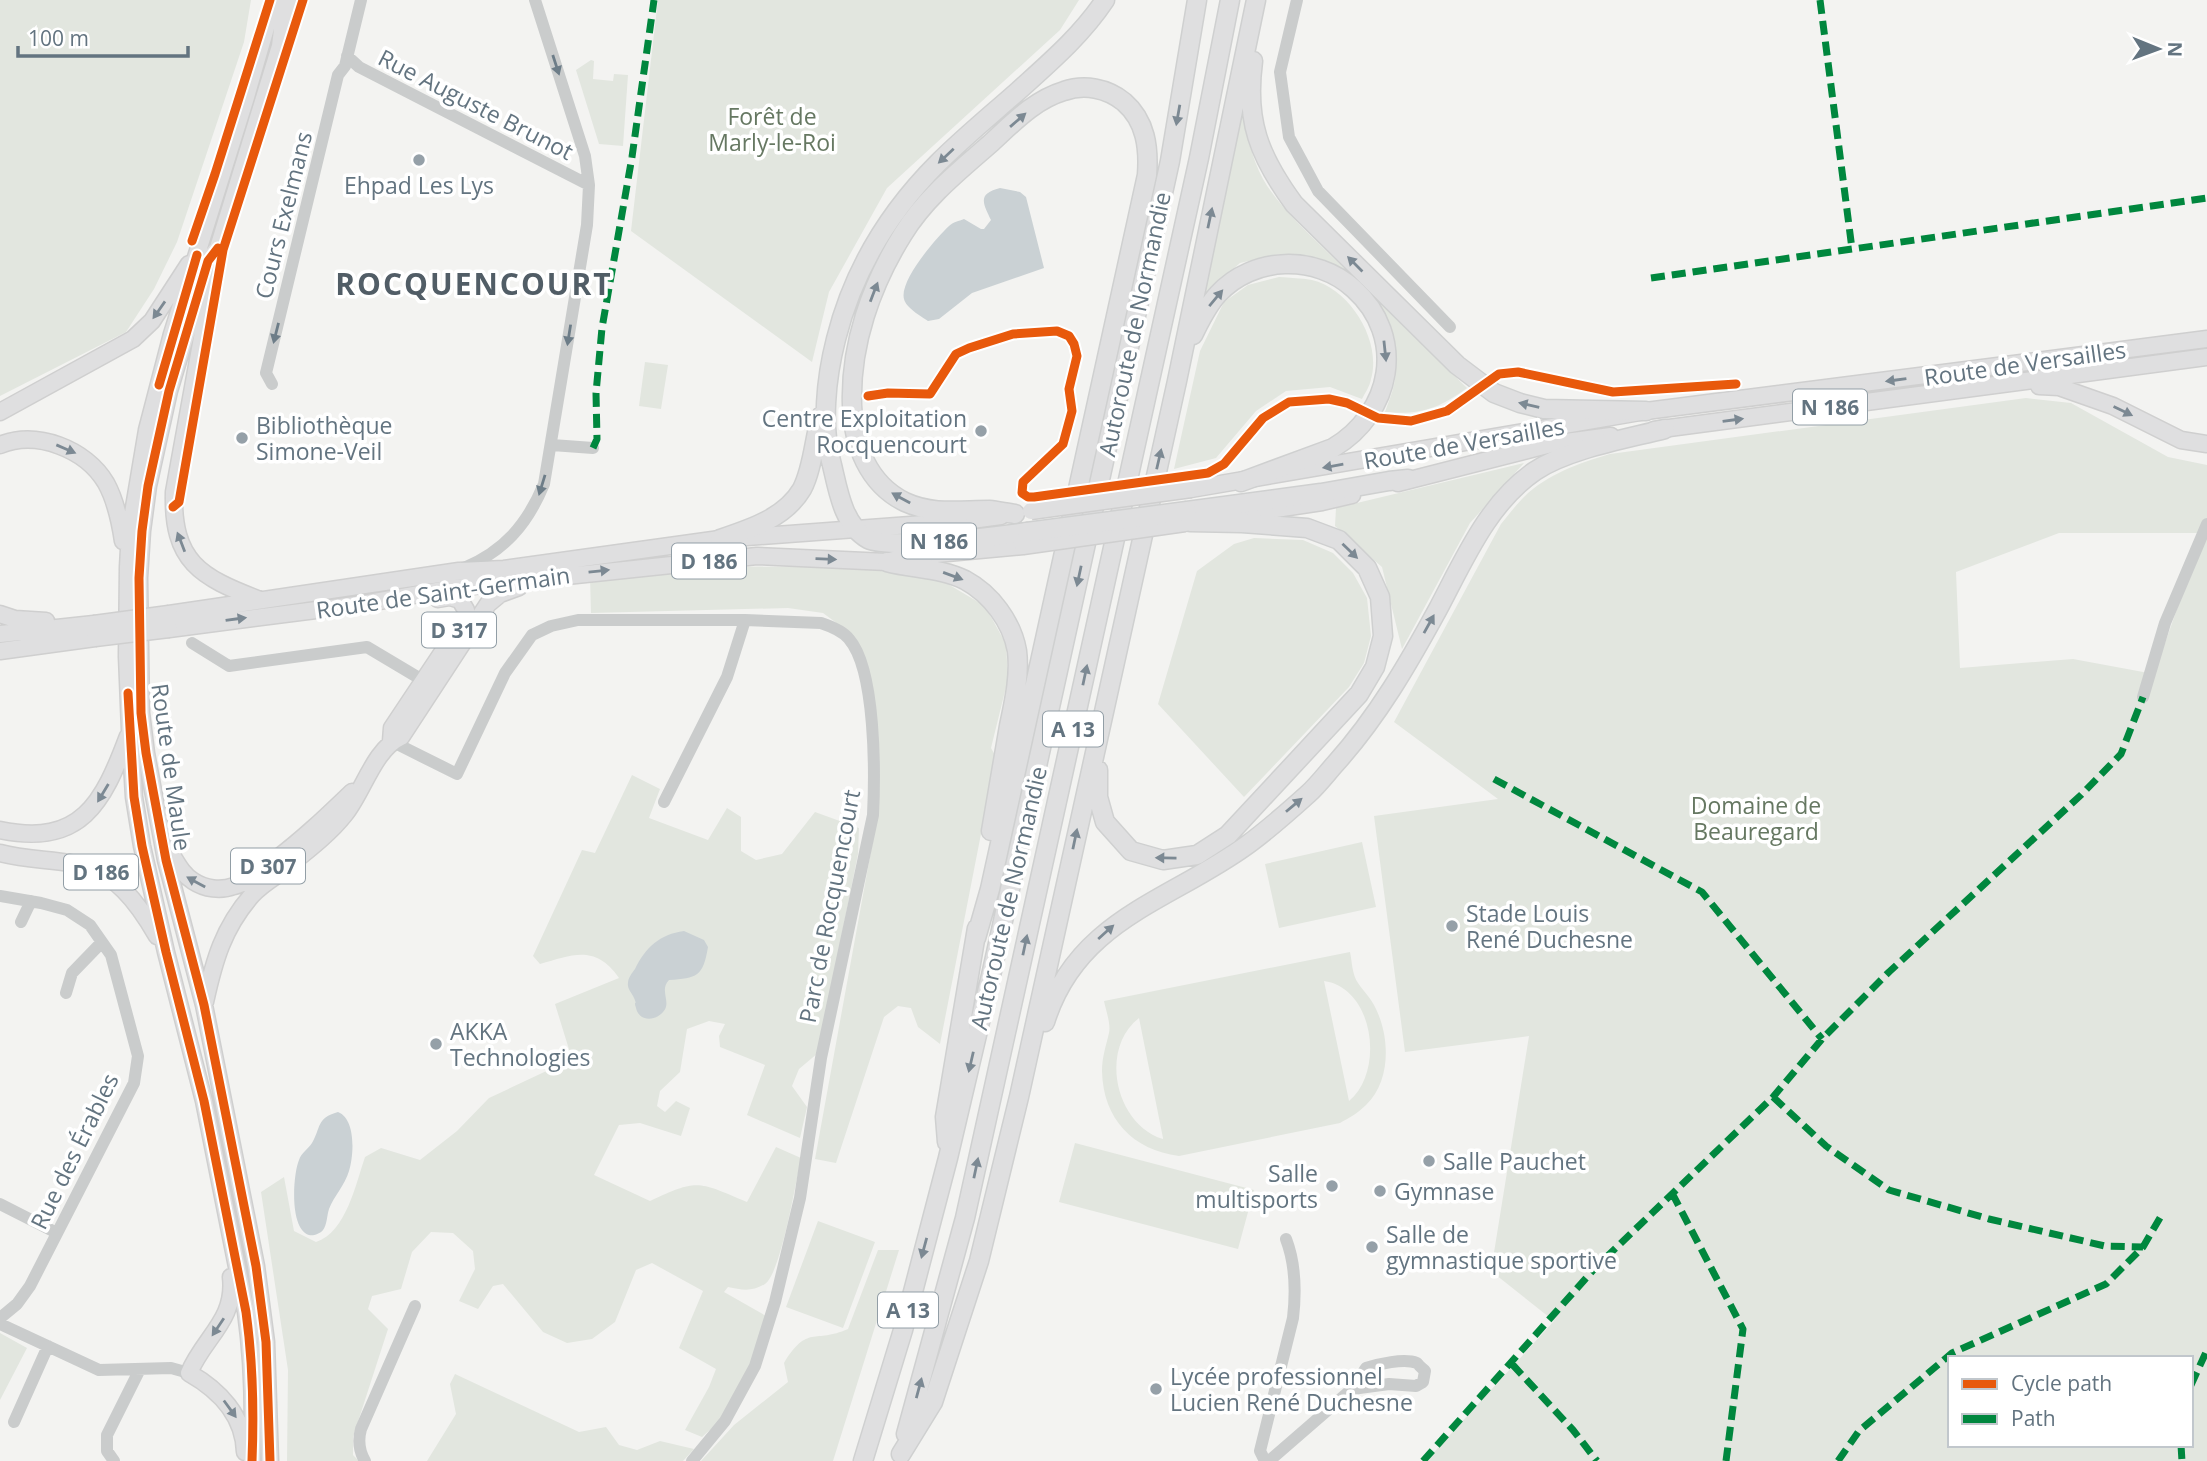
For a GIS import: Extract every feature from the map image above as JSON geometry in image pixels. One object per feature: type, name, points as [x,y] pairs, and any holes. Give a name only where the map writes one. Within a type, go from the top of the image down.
[{"type":"highway","points":[[856,528],[842,506],[830,460],[827,395],[831,359],[841,320],[870,250],[899,207],[939,162],[1069,45],[1105,0]]},
{"type":"highway","name":"Autoroute de Normandie","points":[[863,1461],[903,1330],[948,1158],[992,971],[1170,161],[1197,0]]},
{"type":"highway","name":"Autoroute de Normandie","points":[[900,1457],[968,1204],[1199,159],[1230,0]]},
{"type":"highway","points":[[900,1457],[933,1402],[979,1261],[1019,1097],[1258,0]]},
{"type":"highway","points":[[1258,0],[1250,79],[1251,109],[1258,142],[1272,174],[1294,204],[1457,365],[1494,393],[1520,403],[1544,408],[1646,411]]},
{"type":"highway","points":[[976,938],[990,889],[1147,175],[1147,141],[1138,119],[1118,98],[1091,88],[1067,90],[1036,103],[940,188],[904,232],[883,269],[863,321],[854,365],[852,395],[855,436],[869,470],[881,485],[905,502],[939,511],[991,510],[1023,513]]},
{"type":"highway","points":[[1177,381],[1194,334],[1211,302],[1230,283],[1256,269],[1293,264],[1328,271],[1355,289],[1375,314],[1384,338],[1386,372],[1381,395],[1370,416],[1354,433],[1333,448],[1241,482]]},
{"type":"highway","points":[[720,538],[755,527],[789,506],[803,487],[827,395]]},
{"type":"highway","points":[[1019,1097],[1026,1086],[1051,1005],[1059,987],[1079,959],[1110,927],[1247,845],[1310,793],[1363,733],[1401,676],[1484,524],[1510,493],[1536,471],[1572,454],[1665,429]]},
{"type":"highway","name":"N 186","points":[[856,528],[869,540],[884,543],[1025,539],[1187,518],[1408,479]]},
{"type":"highway","points":[[1102,717],[1098,797],[1105,822],[1131,851],[1163,860],[1197,855],[1228,835],[1359,694],[1375,667],[1383,636],[1380,597],[1367,568],[1339,540],[1307,528],[1187,518]]},
{"type":"highway","points":[[887,562],[937,570],[965,581],[988,597],[1008,622],[1017,652],[1016,688],[945,1117],[948,1158]]},
{"type":"main road","name":"Route de Maule","points":[[252,1461],[254,1420],[250,1344],[228,1214],[204,1101],[142,846],[135,797],[127,656],[128,567],[130,531],[147,430],[172,334],[274,0]]},
{"type":"main road","name":"Route de Maule","points":[[270,1461],[266,1342],[256,1266],[204,1005],[161,838],[141,712],[139,578],[142,531],[158,434],[169,391],[208,261],[218,248],[280,47],[283,22],[290,0]]},
{"type":"main road","points":[[280,47],[299,0]]},
{"type":"main road","name":"D 307","points":[[218,248],[173,507],[177,532],[185,553],[198,569],[211,580],[263,601]]},
{"type":"main road","points":[[0,412],[133,339],[152,321],[181,273],[197,255]]},
{"type":"main road","name":"Route de Versailles","points":[[720,538],[964,521],[1241,482],[1646,411],[2207,339]]},
{"type":"main road","name":"Route de Versailles","points":[[1408,479],[1550,444],[2207,357]]},
{"type":"main road","points":[[1995,385],[2059,387],[2113,407],[2181,440],[2207,444]]},
{"type":"main road","points":[[0,445],[24,440],[45,442],[80,455],[93,467],[105,480],[114,500],[128,567]]},
{"type":"main road","name":"Route de Saint-Germain","points":[[169,621],[263,601],[459,571],[504,569],[720,538]]},
{"type":"main road","name":"N 186","points":[[887,562],[904,557],[1025,539]]},
{"type":"main road","name":"Route de Saint-Germain","points":[[0,634],[60,635],[169,621],[363,604],[454,588],[757,556],[887,562]]},
{"type":"main road","name":"D 186","points":[[391,741],[401,737],[488,604],[500,594],[528,585],[532,580]]},
{"type":"main road","name":"D 317","points":[[204,1005],[214,961],[231,924],[253,894],[332,828],[346,813],[391,741],[392,728],[466,617],[460,600],[450,597],[380,608],[363,604]]},
{"type":"main road","points":[[0,614],[15,619],[50,621],[60,635]]},
{"type":"main road","name":"Route de Saint-Germain","points":[[0,651],[60,635]]},
{"type":"main road","name":"D 186","points":[[0,662],[50,652],[60,635]]},
{"type":"main road","name":"D 186","points":[[0,830],[24,835],[45,833],[66,827],[82,818],[96,803],[112,777],[130,730]]},
{"type":"main road","name":"D 307","points":[[161,838],[179,868],[194,882],[206,888],[233,887],[255,876],[303,838],[368,775]]},
{"type":"main road","name":"D 186","points":[[0,853],[16,858],[76,864],[102,872],[128,893],[145,914],[166,952]]},
{"type":"main road","points":[[228,1214],[223,1225],[232,1279],[231,1300],[226,1315],[190,1373],[210,1387],[232,1409],[243,1436],[245,1461]]},
{"type":"street","name":"Cours Exelmans","points":[[272,384],[267,373],[338,75],[345,66],[361,0]]},
{"type":"street","points":[[459,571],[487,558],[524,522],[536,505],[544,484],[587,225],[589,185],[583,150],[535,0]]},
{"type":"street","points":[[1297,0],[1280,72],[1289,137],[1318,191],[1450,327]]},
{"type":"street","name":"Rue Auguste Brunot","points":[[347,56],[359,67],[589,185]]},
{"type":"street","points":[[552,445],[593,448]]},
{"type":"street","points":[[2143,697],[2165,623],[2207,524]]},
{"type":"street","name":"Parc de Rocquencourt","points":[[391,741],[457,774],[505,673],[532,635],[551,626],[578,620],[821,623],[849,638],[864,669],[873,751],[873,815],[821,1058],[800,1198],[775,1302],[755,1366],[725,1421],[692,1461]]},
{"type":"street","points":[[664,802],[727,677],[745,620]]},
{"type":"street","points":[[192,643],[229,666],[367,647],[424,681]]},
{"type":"street","name":"Rue des Érables","points":[[0,896],[67,909],[90,925],[111,955],[138,1056],[134,1083],[30,1286],[17,1304],[0,1318]]},
{"type":"street","points":[[21,922],[30,901]]},
{"type":"street","points":[[66,993],[72,973],[102,942]]},
{"type":"street","points":[[0,1204],[57,1233]]},
{"type":"street","points":[[1286,1239],[1295,1283],[1295,1302],[1260,1455],[1267,1461],[1352,1389],[1366,1368],[1384,1363],[1417,1363],[1425,1371],[1423,1382],[1416,1386],[1389,1384],[1352,1389]]},
{"type":"street","points":[[365,1461],[358,1439],[361,1429],[415,1306]]},
{"type":"street","points":[[0,1324],[99,1370],[171,1368],[190,1373]]},
{"type":"street","points":[[14,1422],[48,1346]]},
{"type":"street","points":[[114,1461],[107,1451],[107,1435],[140,1368]]},
{"type":"green space","points":[[0,0],[251,0],[244,42],[177,242],[154,289],[126,332],[0,396]]},
{"type":"green space","name":"Forêt de Marly-le-Roi","points":[[658,0],[1079,0],[1060,30],[887,188],[829,292],[812,362],[631,231]]},
{"type":"green space","points":[[591,60],[594,61],[593,79],[613,81],[614,74],[628,75],[623,146],[599,144],[576,70]]},
{"type":"green space","points":[[1242,106],[1252,153],[1263,179],[1291,215],[1347,271],[1321,259],[1279,254],[1240,263],[1203,295]]},
{"type":"green space","points":[[1279,277],[1312,280],[1326,285],[1350,305],[1367,333],[1372,349],[1373,364],[1366,392],[1362,399],[1330,387],[1286,391],[1256,411],[1216,458],[1174,469],[1200,351],[1224,302],[1248,285]]},
{"type":"green space","points":[[1377,300],[1467,388],[1429,409],[1385,412],[1394,385],[1396,363],[1394,341]]},
{"type":"green space","points":[[645,362],[668,365],[661,409],[639,406]]},
{"type":"green space","name":"Domaine de Beauregard","points":[[2026,398],[2071,403],[2168,457],[2207,465],[2207,1461],[1426,1461],[1554,1321],[1491,1271],[1529,1036],[1405,1052],[1374,816],[1498,799],[1394,722],[1501,524],[1522,499],[1541,483],[1575,466],[1610,454]],"holes":[[[2059,533],[2204,533],[2154,674],[2073,659],[1960,668],[1956,572]]]},
{"type":"green space","points":[[1524,463],[1470,523],[1402,649],[1382,567],[1335,526],[1336,508]]},
{"type":"green space","points":[[1254,538],[1303,540],[1333,553],[1353,573],[1367,598],[1371,636],[1364,663],[1349,687],[1244,797],[1158,704],[1197,571],[1234,544]]},
{"type":"green space","points":[[841,566],[936,577],[985,606],[1006,644],[1008,679],[991,748],[996,757],[940,1044],[918,1027],[911,1008],[898,1006],[884,1017],[836,1163],[815,1159],[873,840],[865,669],[846,630],[823,613],[788,608],[591,613],[590,576],[715,567]]},
{"type":"green space","points":[[632,775],[660,789],[649,818],[708,840],[727,808],[741,817],[741,851],[756,860],[782,854],[815,812],[859,828],[858,854],[818,1053],[799,1069],[792,1086],[807,1107],[800,1138],[747,1115],[765,1065],[720,1047],[719,1036],[725,1024],[709,1021],[687,1029],[680,1072],[660,1091],[657,1106],[665,1112],[676,1101],[690,1108],[681,1136],[640,1123],[619,1125],[594,1175],[650,1201],[679,1189],[698,1185],[747,1202],[776,1147],[801,1158],[782,1245],[771,1276],[765,1284],[756,1288],[728,1287],[724,1292],[766,1316],[750,1369],[722,1419],[702,1437],[685,1430],[716,1369],[679,1348],[703,1291],[652,1263],[636,1270],[615,1322],[592,1339],[567,1343],[543,1332],[503,1284],[493,1286],[478,1309],[459,1301],[475,1269],[473,1251],[453,1233],[431,1232],[412,1252],[401,1289],[372,1296],[368,1309],[388,1329],[353,1437],[353,1455],[359,1461],[287,1461],[288,1370],[261,1192],[284,1177],[294,1231],[316,1242],[335,1229],[342,1218],[365,1157],[381,1148],[420,1160],[457,1131],[489,1098],[572,1059],[555,1004],[619,978],[610,967],[592,956],[573,956],[540,964],[533,956],[582,850],[595,853]]},
{"type":"green space","points":[[1362,842],[1376,907],[1279,928],[1265,864]]},
{"type":"green space","points":[[1350,952],[1356,980],[1381,1020],[1386,1046],[1384,1072],[1374,1095],[1366,1105],[1340,1123],[1179,1156],[1163,1153],[1135,1139],[1124,1129],[1108,1104],[1102,1071],[1109,1029],[1104,1001]],"holes":[[[1324,981],[1341,987],[1354,998],[1369,1032],[1367,1071],[1360,1088],[1349,1101]],[[1139,1018],[1163,1138],[1163,1139],[1147,1131],[1133,1118],[1118,1084],[1116,1066],[1119,1048],[1127,1031]]]},
{"type":"green space","points":[[1075,1143],[1254,1190],[1238,1249],[1059,1202]]},
{"type":"green space","points":[[818,1221],[875,1242],[843,1328],[786,1307]]},
{"type":"green space","points":[[878,1250],[899,1250],[833,1461],[701,1461],[734,1425],[788,1382],[784,1363],[799,1343],[812,1337],[848,1329]]},
{"type":"green space","points":[[0,1333],[27,1348],[0,1400]]},
{"type":"green space","points":[[455,1374],[579,1432],[606,1427],[619,1445],[637,1450],[660,1441],[694,1449],[683,1461],[427,1461],[456,1414],[450,1384]]},
{"type":"shaded area","points":[[1000,188],[1020,192],[1026,197],[1044,268],[972,293],[939,319],[928,321],[905,302],[907,282],[920,260],[949,226],[964,219],[984,229],[991,220],[984,204],[985,196]]},
{"type":"shaded area","points":[[684,931],[704,940],[708,947],[704,965],[692,977],[669,980],[665,989],[665,1010],[654,1018],[643,1017],[638,1012],[628,987],[629,977],[654,943],[668,935]]},
{"type":"shaded area","points":[[338,1112],[344,1116],[351,1130],[351,1164],[329,1209],[324,1228],[318,1234],[309,1235],[298,1223],[295,1212],[297,1167],[322,1120]]},
{"type":"marked path","points":[[593,448],[597,439],[596,393],[602,328],[632,157],[654,0]]},
{"type":"marked path","points":[[1820,0],[1852,249]]},
{"type":"marked path","points":[[1651,278],[2207,198]]},
{"type":"marked path","points":[[1423,1461],[1596,1267],[1773,1097],[1822,1039],[1889,972],[2081,795],[2121,754],[2143,697]]},
{"type":"marked path","points":[[1494,779],[1702,892],[1822,1039]]},
{"type":"marked path","points":[[1773,1097],[1826,1146],[1889,1190],[1989,1219],[2105,1246],[2143,1247]]},
{"type":"marked path","points":[[1672,1193],[1743,1329],[1726,1461]]},
{"type":"marked path","points":[[1948,1356],[2106,1284],[2143,1247],[2161,1216]]},
{"type":"marked path","points":[[2193,1381],[2207,1350]]},
{"type":"marked path","points":[[1838,1461],[1859,1431],[1948,1356]]},
{"type":"marked path","points":[[1512,1364],[1573,1430],[1597,1461]]},
{"type":"marked path","points":[[2181,1447],[2182,1461]]},
{"type":"cycle path","points":[[192,241],[270,0]]},
{"type":"cycle path","points":[[173,507],[179,502],[223,250],[303,0]]},
{"type":"cycle path","points":[[218,248],[208,261],[169,391],[148,486],[139,578],[141,713],[166,860],[204,1005],[256,1266],[266,1342],[270,1461]]},
{"type":"cycle path","points":[[159,385],[197,255]]},
{"type":"cycle path","points":[[868,396],[888,393],[930,394],[956,354],[1013,334],[1057,331],[1069,336],[1077,356],[1069,389],[1072,411],[1063,444],[1023,482],[1022,493],[1034,497],[1208,473],[1224,464],[1263,418],[1289,402],[1329,399],[1347,403],[1378,418],[1411,421],[1447,411],[1499,374],[1518,372],[1613,392],[1736,384]]},
{"type":"cycle path","points":[[128,693],[134,797],[142,846],[204,1101],[246,1312],[252,1387],[252,1461]]},
{"type":"place","name":"Ehpad Les Lys","points":[[419,160]]},
{"type":"place","name":"Centre Exploitation Rocquencourt","points":[[981,431]]},
{"type":"place","name":"Bibliothèque Simone-Veil","points":[[242,438]]},
{"type":"place","name":"Stade Louis René Duchesne","points":[[1452,926]]},
{"type":"place","name":"AKKA Technologies","points":[[436,1044]]},
{"type":"place","name":"Salle Pauchet","points":[[1429,1161]]},
{"type":"place","name":"Salle multisports","points":[[1332,1186]]},
{"type":"place","name":"Gymnase","points":[[1380,1191]]},
{"type":"place","name":"Salle de gymnastique sportive","points":[[1372,1247]]},
{"type":"place","name":"Lycée professionnel Lucien René Duchesne","points":[[1156,1389]]},
{"type":"district","name":"ROCQUENCOURT","points":[[474,283]]}]
